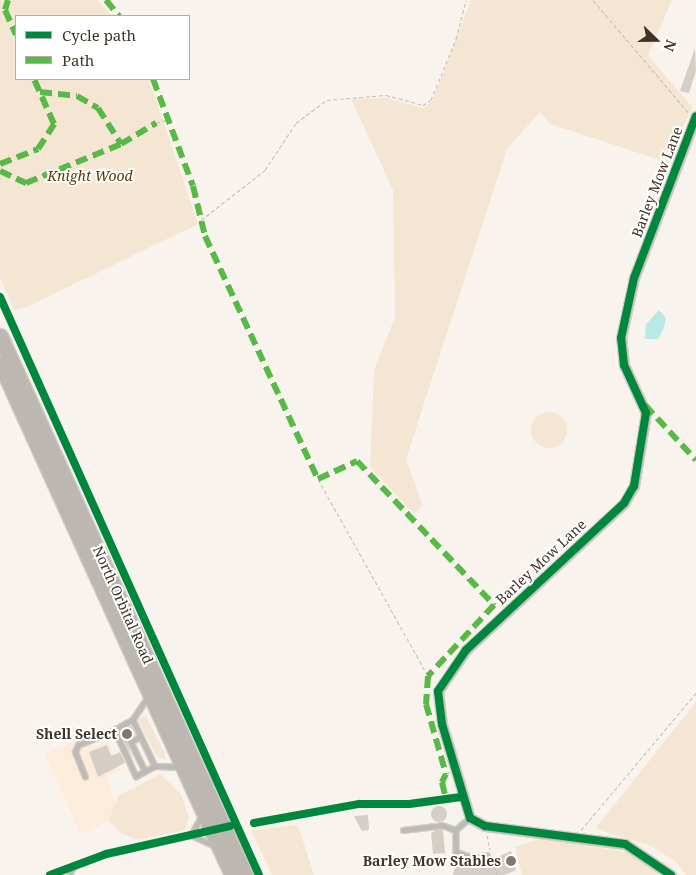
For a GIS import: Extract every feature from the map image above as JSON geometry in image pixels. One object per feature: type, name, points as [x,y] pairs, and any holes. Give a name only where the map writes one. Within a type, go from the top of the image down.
[{"type":"highway","name":"North Orbital Road","points":[[0,336],[245,875]]},
{"type":"highway","name":"North Orbital Road","points":[[0,363],[202,813],[232,875]]},
{"type":"street","name":"Barley Mow Lane","points":[[470,818],[461,797],[438,704],[442,681],[466,650],[624,503],[634,486],[646,413],[624,365],[621,338],[634,278],[696,116]]},
{"type":"street","points":[[470,818],[486,826],[576,836],[625,844],[671,875]]},
{"type":"lane","points":[[85,778],[75,752],[78,745],[115,730],[133,720],[149,695]]},
{"type":"lane","points":[[133,720],[155,766]]},
{"type":"lane","points":[[115,730],[136,776],[155,766],[182,768]]},
{"type":"lane","points":[[122,746],[141,737]]},
{"type":"lane","points":[[131,742],[145,771]]},
{"type":"lane","points":[[359,804],[409,804],[461,797]]},
{"type":"lane","points":[[191,836],[202,813]]},
{"type":"lane","points":[[456,830],[470,818]]},
{"type":"lane","points":[[403,830],[442,825],[456,830]]},
{"type":"lane","points":[[456,830],[459,855],[487,855]]},
{"type":"lane","points":[[50,875],[74,865],[191,836],[210,842],[224,858]]},
{"type":"lane","points":[[70,875],[74,865]]},
{"type":"path","points":[[201,220],[265,170],[296,123],[327,100],[386,95],[423,105],[431,100],[456,40],[466,0]]},
{"type":"path","points":[[592,0],[681,110],[696,116]]},
{"type":"path","points":[[156,123],[169,119]]},
{"type":"path","points":[[318,479],[428,676]]},
{"type":"path","points":[[576,836],[696,693]]},
{"type":"shaded area","points":[[89,735],[94,747],[108,742],[120,770],[106,777],[116,806],[109,821],[81,834],[45,754]]},
{"type":"green space","name":"Knight Wood","points":[[0,0],[98,0],[111,15],[15,15],[15,80],[149,80],[198,224],[27,307],[14,310],[0,278]]},
{"type":"green space","points":[[471,0],[672,0],[648,55],[693,108],[663,161],[550,124],[540,112],[507,149],[406,459],[423,506],[414,514],[370,467],[374,370],[395,317],[393,190],[351,99],[386,98],[423,108],[432,102]]},
{"type":"green space","points":[[549,412],[556,413],[562,417],[566,423],[566,437],[562,443],[556,447],[549,448],[542,447],[536,443],[532,437],[531,430],[532,423],[536,417],[542,413]]},
{"type":"green space","points":[[696,702],[696,875],[686,875],[675,861],[649,845],[595,829]]},
{"type":"green space","points":[[145,715],[165,753],[165,759],[157,757],[138,720]]},
{"type":"green space","points":[[160,774],[181,794],[189,818],[185,830],[138,840],[122,834],[109,821],[118,796]]},
{"type":"green space","points":[[298,825],[314,875],[272,875],[251,830]]},
{"type":"green space","points":[[544,838],[636,854],[665,875],[522,875],[515,847]]},
{"type":"water","points":[[659,310],[666,318],[664,328],[658,339],[645,339],[646,324]]},
{"type":"building","points":[[695,48],[696,71],[689,93],[680,91]]},
{"type":"building","name":"Shell Select","points":[[131,726],[135,735],[127,742],[133,759],[120,732]]},
{"type":"building","points":[[107,745],[111,756],[120,752],[125,763],[98,777],[89,752]]},
{"type":"building","points":[[439,806],[445,808],[447,814],[445,820],[439,822],[433,820],[431,814],[433,808]]},
{"type":"building","points":[[368,815],[369,830],[362,831],[354,816]]},
{"type":"building","points":[[436,830],[443,830],[445,853],[433,854],[431,833]]},
{"type":"building","points":[[511,851],[516,870],[505,875],[453,875],[456,862],[476,866]]},
{"type":"marked path","points":[[8,0],[5,10],[15,33]]},
{"type":"marked path","points":[[106,0],[118,15]]},
{"type":"marked path","points":[[0,164],[38,149],[54,124],[34,80]]},
{"type":"marked path","points":[[153,80],[193,186],[205,236],[318,479],[357,461],[494,605],[428,676],[426,704],[446,774],[442,782],[446,799]]},
{"type":"marked path","points":[[40,92],[77,96],[98,108],[121,144]]},
{"type":"marked path","points":[[0,171],[26,183],[121,144],[156,123]]},
{"type":"marked path","points":[[645,405],[696,460]]},
{"type":"cycle path","points":[[671,875],[625,844],[485,826],[470,818],[442,724],[438,691],[466,650],[624,503],[634,486],[646,413],[624,365],[621,338],[634,278],[696,116]]},
{"type":"cycle path","points":[[0,297],[259,875]]},
{"type":"cycle path","points":[[254,823],[359,804],[409,804],[461,797]]},
{"type":"cycle path","points":[[50,875],[106,854],[230,826]]},
{"type":"place","name":"Shell Select","points":[[127,734]]},
{"type":"place","name":"Barley Mow Stables","points":[[511,861]]}]
